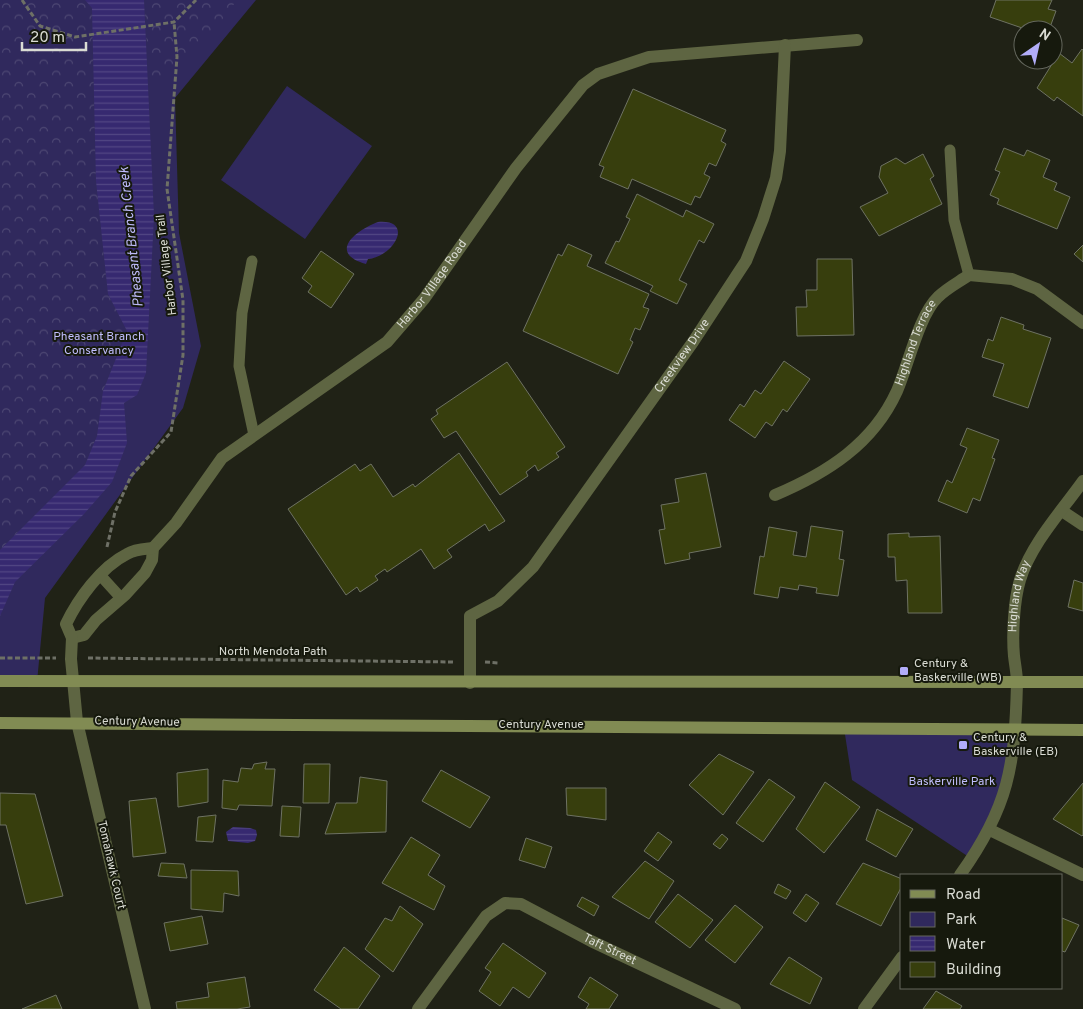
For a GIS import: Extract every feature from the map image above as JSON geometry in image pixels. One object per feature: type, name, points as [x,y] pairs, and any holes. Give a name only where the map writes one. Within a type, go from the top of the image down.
[{"type":"main road","points":[[0,681],[1083,682]]},
{"type":"main road","name":"Century Avenue","points":[[0,723],[1083,730]]},
{"type":"street","points":[[785,45],[857,40]]},
{"type":"street","name":"Harbor Village Road","points":[[72,638],[84,635],[96,620],[145,573],[152,560],[153,548],[188,506],[216,464],[254,435],[387,342],[424,299],[516,168],[583,85],[598,74],[649,57],[785,45]]},
{"type":"street","name":"Creekview Drive","points":[[470,682],[470,616],[498,601],[533,567],[693,342],[746,261],[763,219],[776,178],[780,151],[785,45]]},
{"type":"street","points":[[969,275],[1012,279],[1037,289],[1083,323]]},
{"type":"street","name":"Highland Terrace","points":[[775,495],[808,481],[844,458],[867,437],[897,392],[911,348],[930,308],[937,297],[969,275]]},
{"type":"street","name":"Highland Way","points":[[961,874],[990,830],[1006,790],[1014,730],[1016,594],[1020,578],[1036,547],[1083,481]]},
{"type":"street","points":[[1062,511],[1083,525]]},
{"type":"street","points":[[77,722],[71,652],[72,638],[66,624],[77,600],[125,554],[136,550],[153,548]]},
{"type":"street","name":"Tomahawk Court","points":[[77,722],[145,1009]]},
{"type":"street","points":[[990,830],[1083,875]]},
{"type":"street","name":"Taft Street","points":[[418,1009],[486,916],[505,903],[521,904],[598,945],[735,1009]]},
{"type":"street","points":[[864,1009],[900,960]]},
{"type":"lane","points":[[950,150],[954,220],[969,275]]},
{"type":"lane","points":[[252,261],[242,313],[238,366],[254,435]]},
{"type":"lane","points":[[101,576],[121,598]]},
{"type":"path","points":[[22,0],[40,26],[75,37],[174,22],[196,0]]},
{"type":"path","name":"Harbor Village Trail","points":[[107,549],[115,512],[131,476],[171,432],[183,355],[183,300],[167,189],[177,57],[174,22]]},
{"type":"path","points":[[0,658],[52,658]]},
{"type":"path","name":"North Mendota Path","points":[[92,658],[455,662]]},
{"type":"green space","name":"Pheasant Branch Conservancy","points":[[0,0],[256,0],[175,98],[179,233],[201,346],[183,408],[45,598],[37,682],[0,681]]},
{"type":"green space","points":[[0,0],[85,0],[92,8],[96,181],[108,294],[127,331],[103,391],[97,436],[85,465],[0,550]]},
{"type":"green space","points":[[144,0],[237,0],[209,38],[150,93]]},
{"type":"green space","points":[[287,86],[372,146],[305,239],[221,180]]},
{"type":"green space","name":"Baskerville Park","points":[[844,728],[1014,730],[1011,768],[972,859],[852,780]]},
{"type":"water","name":"Pheasant Branch Creek","points":[[85,0],[144,0],[154,216],[146,373],[137,395],[124,403],[127,443],[112,482],[84,514],[15,582],[0,616],[0,550],[85,465],[97,436],[103,391],[127,331],[108,294],[96,181],[92,8]]},
{"type":"water","points":[[378,222],[396,226],[398,232],[397,239],[386,252],[368,259],[366,264],[354,259],[348,254],[349,242],[361,230]]},
{"type":"water","points":[[233,827],[256,830],[255,841],[248,843],[228,841],[226,832]]},
{"type":"building","points":[[996,0],[1052,0],[1048,9],[1056,11],[1053,20],[1013,20],[1013,25],[990,17]]},
{"type":"building","points":[[1082,49],[1083,116],[1057,97],[1054,101],[1037,88],[1048,70],[1063,70],[1063,56],[1072,63]]},
{"type":"building","points":[[633,89],[726,130],[721,141],[726,144],[716,166],[709,163],[704,174],[710,177],[700,198],[695,196],[691,205],[632,179],[628,189],[600,177],[604,167],[599,165]]},
{"type":"building","points":[[1004,148],[1024,156],[1027,150],[1050,160],[1043,177],[1057,183],[1054,190],[1070,197],[1057,229],[997,204],[999,199],[990,195],[1000,172],[995,170]]},
{"type":"building","points":[[923,154],[934,176],[930,179],[942,204],[879,236],[860,207],[888,193],[879,177],[881,166],[896,158],[905,164]]},
{"type":"building","points":[[637,194],[683,217],[686,210],[714,224],[704,243],[699,240],[679,280],[687,284],[677,304],[650,291],[653,286],[605,263],[616,241],[619,242],[630,219],[626,217]]},
{"type":"building","points":[[568,244],[592,255],[587,266],[649,294],[643,307],[649,309],[640,330],[635,328],[630,340],[633,342],[618,374],[523,331],[558,254],[562,256]]},
{"type":"building","points":[[1083,245],[1083,262],[1074,254]]},
{"type":"building","points":[[321,251],[354,274],[331,308],[308,292],[312,286],[302,278]]},
{"type":"building","points":[[817,259],[852,259],[854,335],[797,336],[796,307],[807,307],[806,290],[817,290]]},
{"type":"building","points":[[1001,317],[1024,325],[1023,329],[1051,338],[1028,408],[993,396],[1004,364],[982,357],[988,339],[993,341]]},
{"type":"building","points":[[784,361],[810,379],[787,412],[783,409],[772,426],[766,422],[755,438],[729,420],[740,404],[744,407],[755,390],[761,394]]},
{"type":"building","points":[[507,362],[565,447],[556,453],[559,457],[538,471],[535,465],[526,472],[528,476],[500,495],[456,431],[444,438],[431,419],[438,414],[436,410]]},
{"type":"building","points":[[967,428],[999,440],[992,458],[995,459],[980,501],[973,498],[967,513],[938,501],[947,480],[952,483],[967,448],[960,445]]},
{"type":"building","points":[[459,453],[505,521],[489,531],[485,524],[447,550],[452,557],[434,569],[421,549],[387,572],[385,569],[375,576],[378,580],[360,592],[357,587],[346,595],[288,509],[355,464],[360,471],[371,464],[393,497],[413,484],[415,487]]},
{"type":"building","points":[[706,473],[721,547],[689,553],[690,559],[665,564],[659,530],[665,529],[661,505],[679,502],[675,479]]},
{"type":"building","points":[[811,526],[843,531],[839,559],[844,560],[838,596],[816,593],[817,588],[799,585],[798,590],[780,587],[778,598],[754,594],[760,556],[764,557],[769,527],[797,532],[793,555],[806,557]]},
{"type":"building","points":[[909,533],[909,537],[940,536],[942,613],[908,613],[907,580],[896,581],[895,557],[888,557],[888,534]]},
{"type":"building","points":[[1074,580],[1083,583],[1083,611],[1068,607]]},
{"type":"building","points":[[719,754],[754,772],[723,815],[689,785]]},
{"type":"building","points":[[267,762],[265,769],[275,769],[272,806],[239,805],[237,810],[222,808],[223,780],[238,782],[241,768],[252,769],[254,764]]},
{"type":"building","points":[[304,764],[330,764],[329,803],[303,803]]},
{"type":"building","points":[[208,769],[208,802],[178,807],[177,773]]},
{"type":"building","points":[[441,770],[490,797],[470,828],[422,801]]},
{"type":"building","points":[[360,777],[387,781],[386,832],[325,834],[336,803],[357,803]]},
{"type":"building","points":[[769,779],[795,797],[763,842],[736,823]]},
{"type":"building","points":[[825,782],[860,807],[824,853],[796,829]]},
{"type":"building","points":[[1083,783],[1083,835],[1082,836],[1053,819]]},
{"type":"building","points":[[566,788],[606,788],[606,820],[567,815]]},
{"type":"building","points":[[0,793],[35,794],[63,896],[26,904],[6,825],[0,825]]},
{"type":"building","points":[[156,798],[166,853],[133,857],[129,801]]},
{"type":"building","points":[[282,806],[301,807],[299,837],[280,836]]},
{"type":"building","points":[[877,809],[913,829],[896,857],[866,840]]},
{"type":"building","points":[[216,815],[213,842],[196,841],[198,817]]},
{"type":"building","points":[[658,832],[672,842],[658,861],[644,851]]},
{"type":"building","points":[[722,834],[728,839],[720,849],[713,844]]},
{"type":"building","points":[[411,837],[440,855],[428,875],[445,886],[434,910],[382,883]]},
{"type":"building","points":[[526,838],[552,847],[545,868],[519,860]]},
{"type":"building","points":[[645,861],[674,881],[649,919],[612,897]]},
{"type":"building","points":[[161,863],[184,864],[187,878],[158,876]]},
{"type":"building","points":[[863,863],[900,878],[900,890],[881,926],[836,904]]},
{"type":"building","points":[[191,870],[238,871],[239,896],[224,893],[223,912],[191,909]]},
{"type":"building","points":[[778,884],[791,891],[786,899],[774,893]]},
{"type":"building","points":[[678,894],[713,920],[690,948],[655,922]]},
{"type":"building","points":[[806,894],[819,903],[806,922],[793,913]]},
{"type":"building","points":[[582,897],[599,906],[594,916],[577,906]]},
{"type":"building","points":[[735,905],[763,927],[735,963],[705,940]]},
{"type":"building","points":[[400,906],[423,924],[393,972],[365,949],[385,918],[392,921]]},
{"type":"building","points":[[202,916],[208,944],[170,951],[164,923]]},
{"type":"building","points":[[1063,918],[1079,925],[1065,952],[1063,951]]},
{"type":"building","points":[[503,943],[546,973],[529,998],[513,987],[500,1006],[479,991],[491,972],[485,968]]},
{"type":"building","points":[[344,947],[380,976],[358,1009],[341,1009],[314,990]]},
{"type":"building","points":[[789,957],[822,978],[810,1004],[770,984]]},
{"type":"building","points":[[245,977],[250,1007],[237,1009],[177,1009],[176,1002],[209,997],[207,983]]},
{"type":"building","points":[[590,977],[618,995],[609,1009],[586,1009],[589,1004],[578,997]]},
{"type":"building","points":[[936,991],[962,1006],[960,1009],[923,1009]]},
{"type":"building","points":[[56,995],[62,1009],[22,1009]]},
{"type":"place","name":"Century & Baskerville (WB)","points":[[904,671]]},
{"type":"place","name":"Century & Baskerville (EB)","points":[[963,745]]}]
